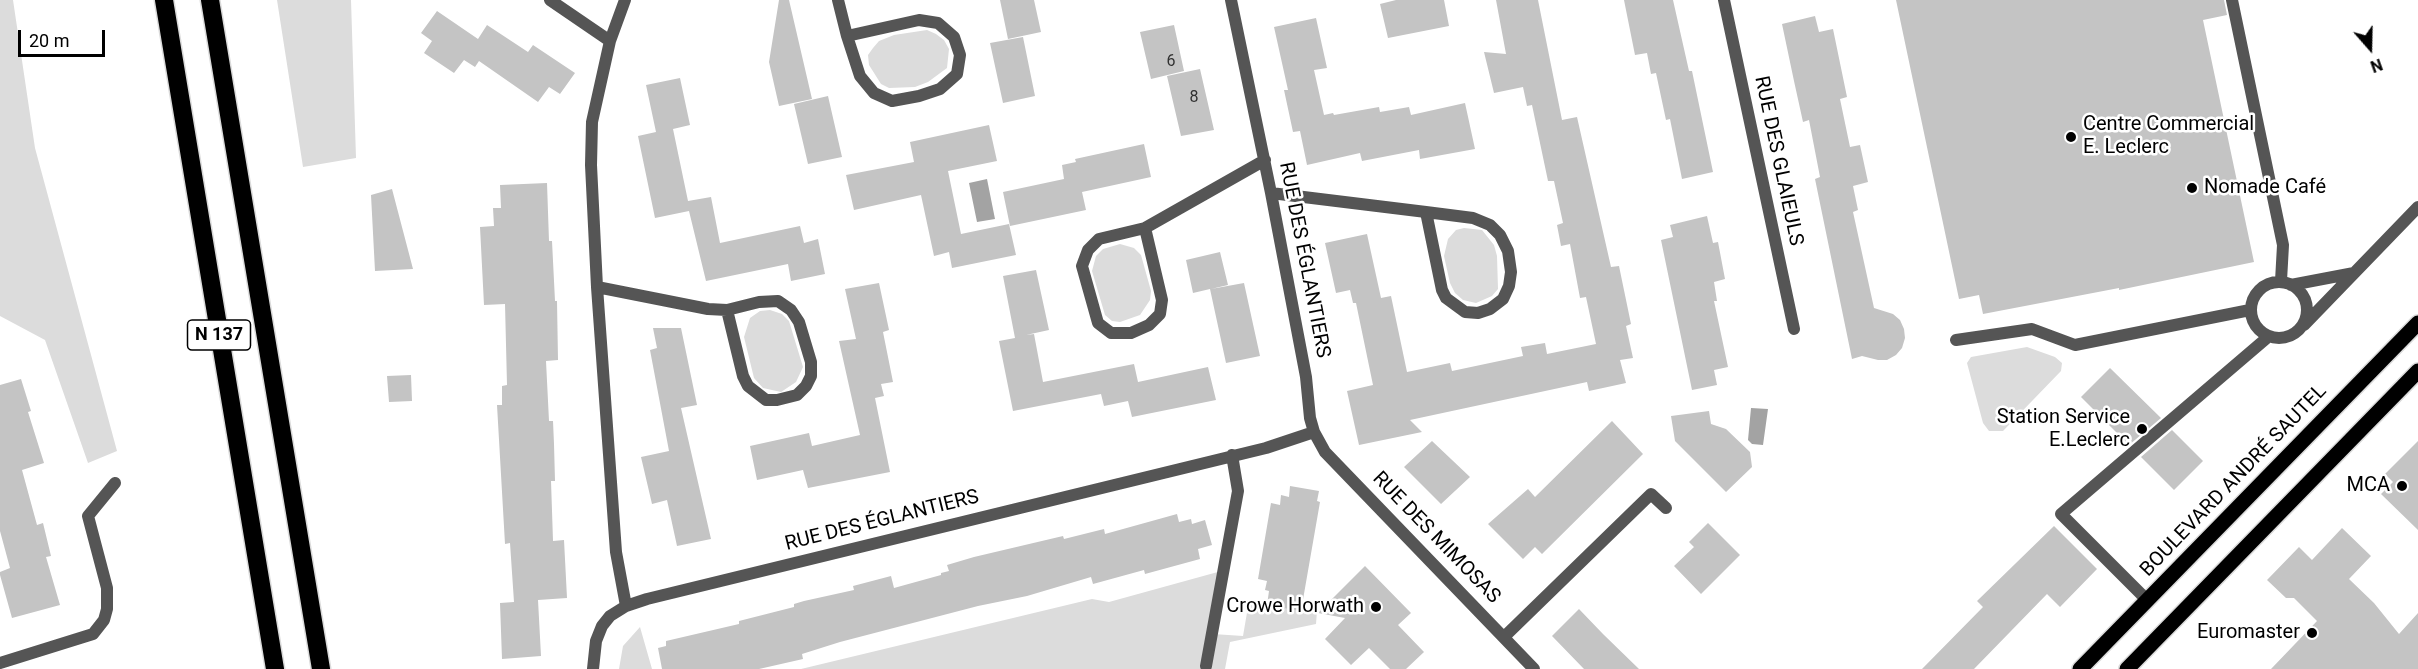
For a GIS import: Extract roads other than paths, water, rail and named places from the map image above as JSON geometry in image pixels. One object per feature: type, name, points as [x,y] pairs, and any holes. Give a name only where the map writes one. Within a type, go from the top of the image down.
[{"type":"highway","name":"N 137","points":[[164,0],[275,669]]},
{"type":"highway","name":"N 137","points":[[210,0],[321,669]]},
{"type":"main road","name":"BOULEVARD ANDRÉ SAUTEL","points":[[2080,669],[2418,323]]},
{"type":"main road","points":[[2127,669],[2418,371]]},
{"type":"street","points":[[550,0],[610,41]]},
{"type":"street","points":[[593,669],[596,641],[602,626],[610,616],[626,606],[616,552],[597,286],[591,165],[592,122],[610,41],[625,0]]},
{"type":"street","points":[[838,0],[847,36],[860,76],[874,93],[892,101],[919,96],[940,88],[957,74],[960,55],[954,37],[938,23],[919,20],[847,36]]},
{"type":"street","name":"RUE DES ÉGLANTIERS","points":[[626,606],[670,593],[1284,442],[1314,432],[1310,418],[1306,377],[1265,160],[1231,0]]},
{"type":"street","name":"RUE DES GLAIEULS","points":[[1724,0],[1794,329]]},
{"type":"street","points":[[2232,0],[2283,245],[2286,283],[2305,298],[2307,308],[2302,327]]},
{"type":"street","points":[[1145,228],[1162,300],[1160,314],[1149,326],[1131,333],[1111,333],[1098,323],[1082,266],[1088,250],[1099,239],[1145,228],[1265,160]]},
{"type":"street","points":[[1271,194],[1426,212],[1473,218],[1490,225],[1500,235],[1508,251],[1511,272],[1509,286],[1503,298],[1490,309],[1478,313],[1465,312],[1446,298],[1442,290],[1426,212]]},
{"type":"street","points":[[2354,273],[2265,285],[2257,291],[2252,300],[2250,310],[2255,326],[2268,337],[2280,339],[2302,327],[2418,207]]},
{"type":"street","points":[[597,286],[708,309],[727,310],[759,302],[778,301],[791,310],[799,322],[811,362],[811,375],[806,386],[797,395],[766,400],[748,386],[743,376],[727,310]]},
{"type":"street","points":[[1956,340],[2032,329],[2075,345],[2250,310]]},
{"type":"street","points":[[2146,600],[2061,514],[2268,337]]},
{"type":"street","name":"RUE DES MIMOSAS","points":[[1314,432],[1325,452],[1534,669]]},
{"type":"street","points":[[1206,666],[1238,490],[1232,455]]},
{"type":"street","points":[[0,663],[93,634],[104,620],[107,609],[107,588],[88,516],[115,483]]},
{"type":"street","points":[[1504,637],[1651,494],[1666,508]]},
{"type":"place","name":"Centre Commercial E. Leclerc","points":[[2071,137]]},
{"type":"place","name":"Nomade Café","points":[[2192,188]]},
{"type":"place","name":"Station Service E.Leclerc","points":[[2142,429]]},
{"type":"place","name":"MCA","points":[[2402,486]]},
{"type":"place","name":"Crowe Horwath","points":[[1376,607]]},
{"type":"place","name":"Euromaster","points":[[2312,633]]}]
